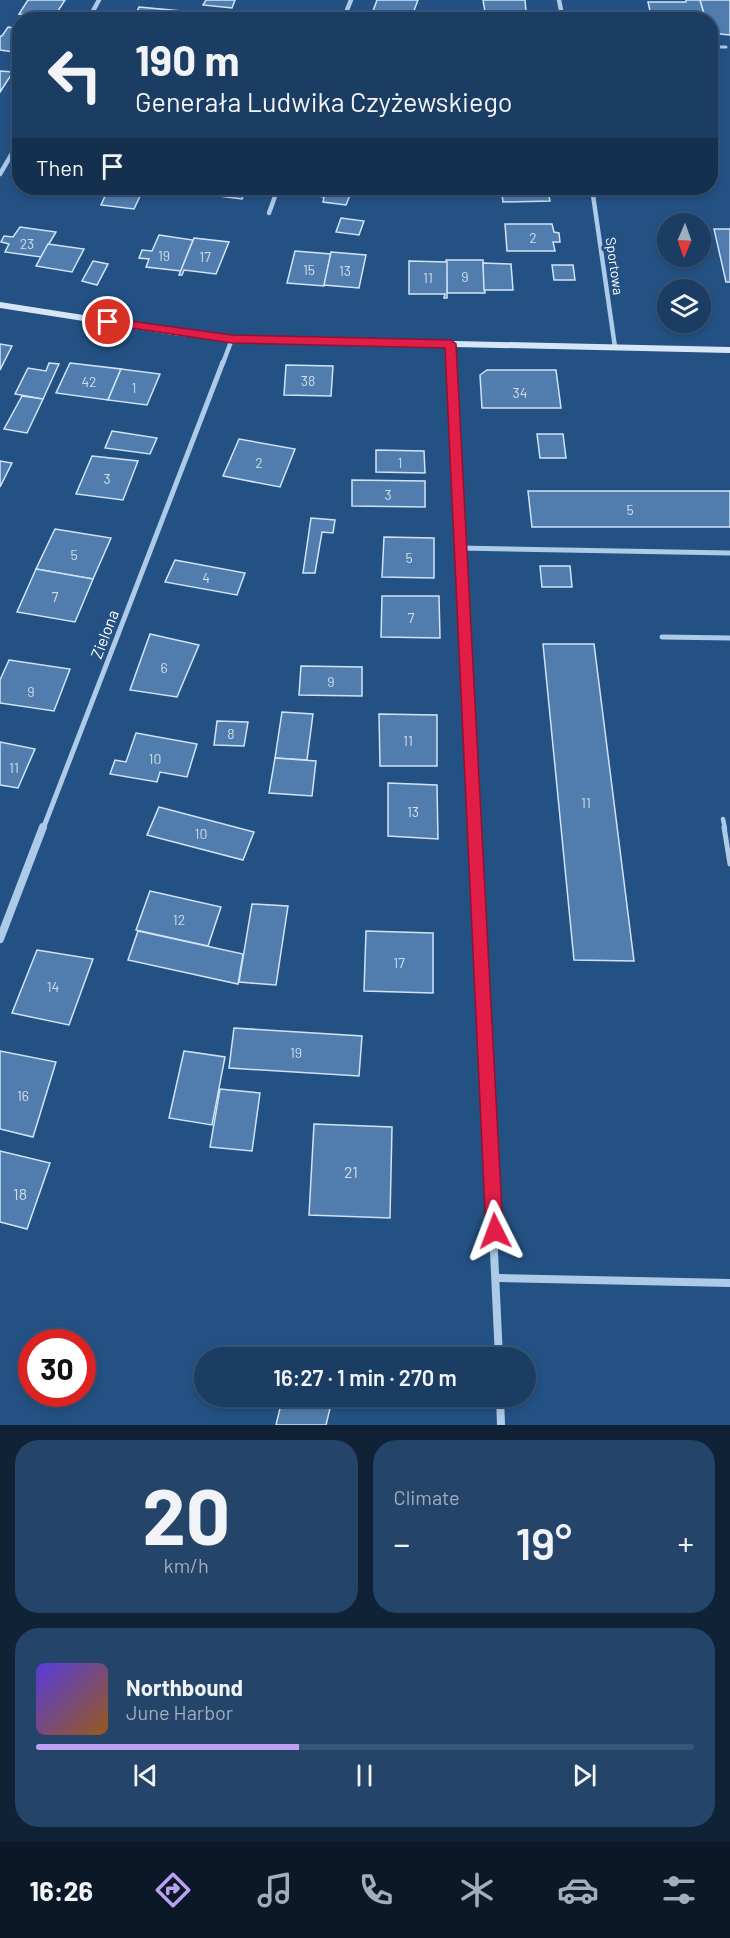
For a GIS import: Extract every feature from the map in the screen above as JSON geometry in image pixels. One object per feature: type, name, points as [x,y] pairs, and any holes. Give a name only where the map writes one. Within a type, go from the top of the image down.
[{"type":"street","points":[[0,174],[12,154]]},
{"type":"street","points":[[269,213],[275,195]]},
{"type":"street","name":"Sportowa","points":[[593,195],[615,347]]},
{"type":"street","points":[[0,305],[232,339],[730,350]]},
{"type":"street","name":"Zielona","points":[[0,939],[232,339]]},
{"type":"street","points":[[451,344],[499,1347]]},
{"type":"street","points":[[459,548],[730,553]]},
{"type":"street","points":[[663,637],[730,638]]},
{"type":"street","points":[[497,1278],[730,1283]]},
{"type":"street","points":[[500,1407],[501,1425]]},
{"type":"lane","points":[[718,47],[726,47]]},
{"type":"lane","points":[[723,819],[730,864]]},
{"type":"building","points":[[28,0],[65,0],[57,12],[20,12]]},
{"type":"building","points":[[206,0],[235,0],[232,8],[203,5]]},
{"type":"building","points":[[377,0],[418,0],[414,12],[373,11]]},
{"type":"building","points":[[483,0],[525,0],[526,11],[532,12],[485,12]]},
{"type":"building","points":[[686,0],[700,0],[704,12],[650,12],[648,2],[686,2]]},
{"type":"building","points":[[700,0],[730,0],[730,35],[718,34],[718,12],[704,12]]},
{"type":"building","points":[[139,7],[181,11],[180,12],[137,12]]},
{"type":"building","points":[[8,27],[12,28],[12,52],[0,50],[0,36]]},
{"type":"building","points":[[0,71],[12,72],[12,74],[0,92]]},
{"type":"building","points":[[106,195],[141,195],[134,209],[101,205]]},
{"type":"building","points":[[210,195],[243,195],[242,199]]},
{"type":"building","points":[[311,195],[350,195],[346,205],[323,202],[324,197]]},
{"type":"building","points":[[502,195],[549,195],[550,201],[503,202]]},
{"type":"building","points":[[341,218],[364,221],[359,235],[336,232]]},
{"type":"building","points":[[505,224],[552,224],[554,232],[559,233],[560,242],[553,242],[555,251],[507,251]]},
{"type":"building","points":[[20,227],[56,232],[41,257],[5,252],[9,244],[1,242],[4,236],[13,237]]},
{"type":"building","points":[[714,229],[730,229],[730,282],[726,282]]},
{"type":"building","points":[[159,235],[193,240],[181,271],[146,267],[149,259],[139,258],[142,250],[152,251]]},
{"type":"building","points":[[194,238],[229,242],[216,274],[184,270],[182,275],[179,275]]},
{"type":"building","points":[[48,244],[84,249],[72,272],[36,266]]},
{"type":"building","points":[[295,251],[331,254],[324,286],[287,283]]},
{"type":"building","points":[[331,252],[366,255],[359,288],[324,285]]},
{"type":"building","points":[[446,260],[483,260],[485,293],[447,293]]},
{"type":"building","points":[[93,261],[108,264],[97,285],[82,281]]},
{"type":"building","points":[[409,261],[447,262],[447,298],[444,298],[445,294],[409,294]]},
{"type":"building","points":[[483,263],[511,264],[513,290],[484,290]]},
{"type":"building","points":[[552,265],[573,265],[575,280],[554,280]]},
{"type":"building","points":[[0,344],[12,346],[0,370]]},
{"type":"building","points":[[49,363],[59,364],[43,399],[15,394],[28,368],[46,371]]},
{"type":"building","points":[[70,363],[121,369],[108,400],[56,393]]},
{"type":"building","points":[[286,365],[333,366],[331,396],[284,395]]},
{"type":"building","points":[[121,369],[160,374],[147,405],[108,400]]},
{"type":"building","points":[[487,370],[556,370],[561,408],[482,408],[480,375]]},
{"type":"building","points":[[22,396],[43,399],[27,433],[4,429]]},
{"type":"building","points":[[112,431],[157,438],[150,454],[105,448]]},
{"type":"building","points":[[537,434],[563,434],[566,458],[540,458]]},
{"type":"building","points":[[239,439],[295,449],[280,487],[223,476]]},
{"type":"building","points":[[376,450],[424,451],[425,473],[376,472]]},
{"type":"building","points":[[92,456],[138,461],[123,500],[76,494]]},
{"type":"building","points":[[0,461],[12,463],[0,487]]},
{"type":"building","points":[[352,480],[425,481],[425,507],[352,506]]},
{"type":"building","points":[[528,491],[730,491],[730,527],[532,527]]},
{"type":"building","points":[[311,518],[335,520],[333,533],[322,532],[315,573],[303,573]]},
{"type":"building","points":[[55,529],[111,538],[93,579],[36,569]]},
{"type":"building","points":[[384,537],[434,538],[434,578],[382,577]]},
{"type":"building","points":[[175,560],[245,573],[237,595],[165,582]]},
{"type":"building","points":[[540,566],[570,566],[572,587],[542,587]]},
{"type":"building","points":[[36,569],[93,579],[75,622],[17,612]]},
{"type":"building","points":[[382,596],[439,596],[440,638],[381,637]]},
{"type":"building","points":[[150,634],[199,645],[177,697],[130,690]]},
{"type":"building","points":[[543,644],[594,644],[634,961],[574,960]]},
{"type":"building","points":[[9,660],[70,669],[54,711],[0,703],[0,680]]},
{"type":"building","points":[[301,666],[362,667],[362,696],[299,695]]},
{"type":"building","points":[[282,712],[313,714],[307,760],[275,758]]},
{"type":"building","points":[[379,714],[437,715],[437,766],[380,766]]},
{"type":"building","points":[[217,721],[248,722],[244,746],[214,745]]},
{"type":"building","points":[[136,733],[197,744],[187,777],[160,772],[157,782],[110,774],[115,760],[126,762]]},
{"type":"building","points":[[0,742],[35,749],[18,788],[0,785]]},
{"type":"building","points":[[275,758],[316,761],[312,796],[269,793]]},
{"type":"building","points":[[388,783],[437,785],[438,839],[388,836]]},
{"type":"building","points":[[159,807],[254,832],[243,860],[147,835]]},
{"type":"building","points":[[150,891],[221,907],[208,946],[136,930]]},
{"type":"building","points":[[252,904],[288,906],[276,985],[239,982]]},
{"type":"building","points":[[138,931],[243,954],[238,984],[128,960]]},
{"type":"building","points":[[366,931],[433,933],[433,993],[364,991]]},
{"type":"building","points":[[37,950],[93,959],[69,1025],[12,1013]]},
{"type":"building","points":[[234,1028],[362,1036],[359,1076],[229,1068]]},
{"type":"building","points":[[0,1051],[56,1062],[33,1137],[0,1129]]},
{"type":"building","points":[[184,1051],[225,1057],[212,1125],[169,1118]]},
{"type":"building","points":[[220,1089],[260,1093],[252,1151],[210,1147]]},
{"type":"building","points":[[314,1124],[392,1127],[390,1218],[309,1215]]},
{"type":"building","points":[[0,1151],[50,1163],[27,1229],[0,1222]]},
{"type":"building","points":[[280,1407],[330,1407],[326,1425],[276,1425]]},
{"type":"route","points":[[108,322],[232,339],[451,344],[459,548],[495,1231]]}]
